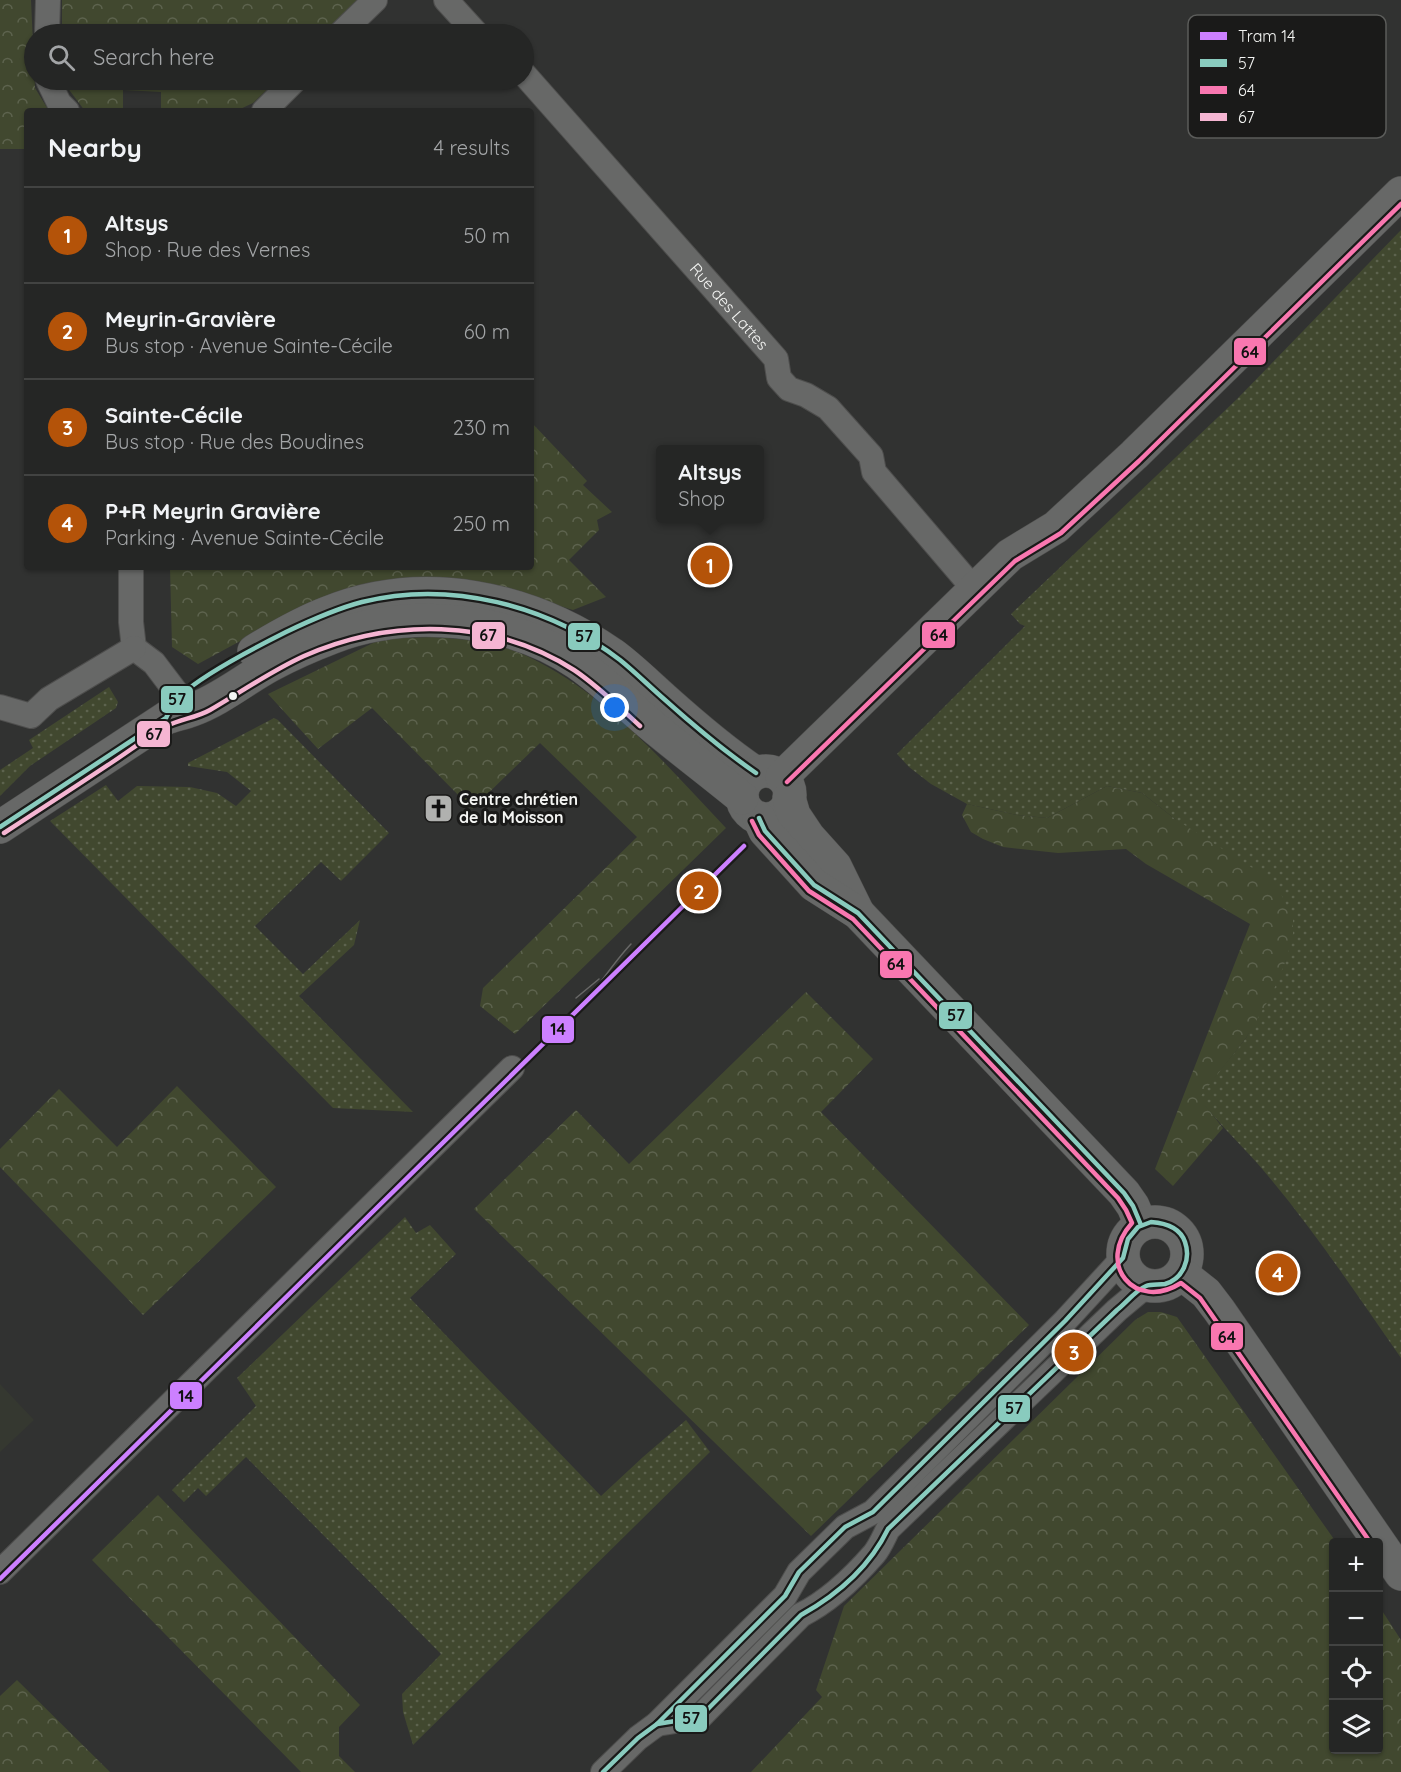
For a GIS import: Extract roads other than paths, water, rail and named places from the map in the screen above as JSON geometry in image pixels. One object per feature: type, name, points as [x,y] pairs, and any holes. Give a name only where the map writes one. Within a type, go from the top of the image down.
[{"type":"main road","points":[[1141,1225],[1133,1206],[1124,1193],[858,913],[814,885],[765,831],[766,793],[1010,555],[1056,527],[1134,455],[1401,193]]},
{"type":"main road","points":[[0,826],[173,707],[194,710],[270,665],[337,636],[375,626],[410,621],[442,620],[470,623],[500,630],[527,639],[575,662],[605,684],[645,720],[766,793]]},
{"type":"main road","points":[[1150,1222],[1169,1224],[1184,1237],[1188,1249],[1187,1262],[1182,1274],[1172,1282],[1160,1286],[1147,1286],[1135,1280],[1127,1270],[1123,1258],[1124,1245],[1130,1233],[1141,1225],[1150,1222]]},
{"type":"main road","points":[[1182,1274],[1206,1293],[1219,1310],[1401,1574]]},
{"type":"street","points":[[47,24],[48,0]]},
{"type":"street","points":[[350,24],[375,0]]},
{"type":"street","points":[[446,0],[468,24]]},
{"type":"street","name":"Rue des Lattes","points":[[534,85],[776,359],[779,378],[789,389],[807,395],[828,408],[871,456],[874,472],[974,589]]},
{"type":"street","points":[[53,90],[64,108]]},
{"type":"street","points":[[267,108],[285,90]]},
{"type":"street","points":[[131,570],[131,622],[134,648],[154,663],[173,707]]},
{"type":"street","points":[[0,707],[32,716],[49,699],[134,648]]},
{"type":"street","points":[[0,1572],[512,1068]]},
{"type":"street","points":[[603,1772],[638,1738],[657,1724],[785,1596],[799,1572],[845,1527],[873,1512],[1065,1321],[1123,1258]]},
{"type":"street","points":[[657,1724],[700,1717],[801,1615],[820,1606],[856,1572],[876,1552],[888,1529],[1117,1310],[1147,1286]]},
{"type":"tram line","name":"14","points":[[0,1579],[744,846]]},
{"type":"tram line","points":[[582,1006],[631,944]]},
{"type":"tram line","points":[[617,968],[639,950]]},
{"type":"tram line","points":[[576,998],[599,979]]},
{"type":"place","name":"Altsys","points":[[710,565]]},
{"type":"place","name":"Centre chrétien de la Moisson","points":[[438,808]]},
{"type":"place","name":"Meyrin-Gravière","points":[[699,891]]},
{"type":"place","name":"P+R Meyrin Gravière","points":[[1278,1273]]},
{"type":"place","name":"Sainte-Cécile","points":[[1074,1352]]}]
